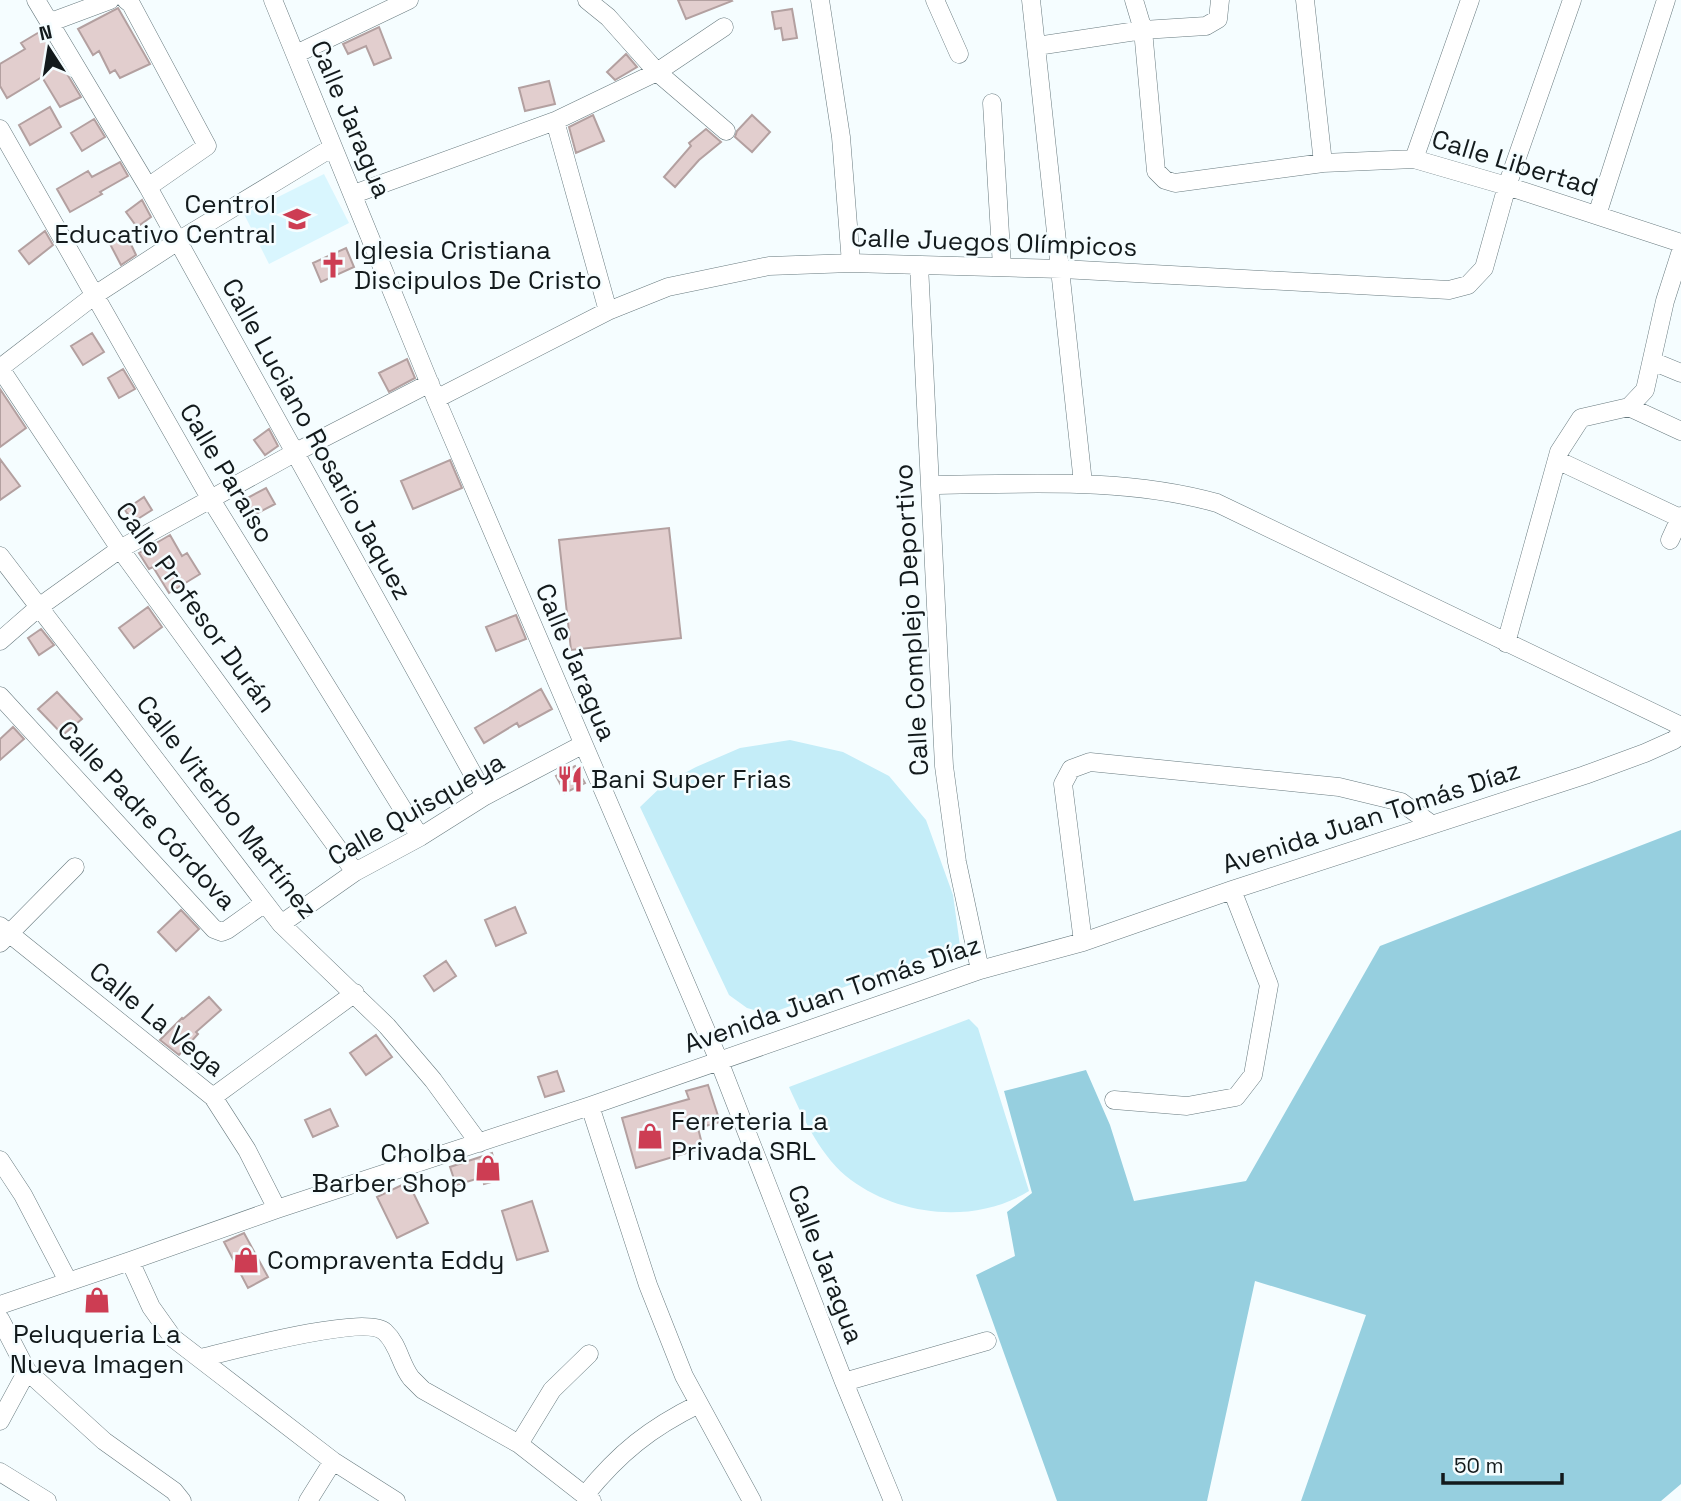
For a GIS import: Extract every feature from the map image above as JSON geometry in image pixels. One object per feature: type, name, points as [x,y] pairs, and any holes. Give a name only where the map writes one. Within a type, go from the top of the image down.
[{"type":"street","name":"Calle Luciano Rosario Jaquez","points":[[36,0],[148,187],[485,796]]},
{"type":"street","points":[[51,22],[110,0]]},
{"type":"street","points":[[126,0],[131,4],[207,146],[148,187]]},
{"type":"street","name":"Calle Jaragua","points":[[273,0],[433,391],[719,1061],[893,1501]]},
{"type":"street","points":[[296,54],[409,0]]},
{"type":"street","points":[[587,0],[608,17],[657,72],[726,131]]},
{"type":"street","points":[[820,0],[841,137],[851,263]]},
{"type":"street","points":[[935,0],[959,54]]},
{"type":"street","points":[[1031,0],[1083,483]]},
{"type":"street","points":[[1134,0],[1143,30]]},
{"type":"street","points":[[1037,46],[1143,30],[1206,26],[1217,19],[1220,0]]},
{"type":"street","points":[[1305,0],[1323,163]]},
{"type":"street","points":[[1414,159],[1470,0]]},
{"type":"street","name":"Calle Juegos Olímpicos","points":[[0,641],[39,607],[120,549],[296,452],[608,311],[668,287],[769,266],[851,263],[1062,269],[1449,290],[1468,285],[1484,268],[1507,186],[1572,0]]},
{"type":"street","points":[[1597,215],[1666,0]]},
{"type":"street","points":[[354,194],[555,121],[657,72],[724,27]]},
{"type":"street","name":"Calle Libertad","points":[[1143,30],[1156,171],[1165,180],[1175,183],[1323,163],[1414,159],[1507,186],[1681,243]]},
{"type":"street","points":[[992,103],[1002,268]]},
{"type":"street","points":[[555,121],[608,311]]},
{"type":"street","name":"Calle Paraíso","points":[[0,129],[210,498],[420,837]]},
{"type":"street","points":[[0,368],[95,295],[333,147]]},
{"type":"street","points":[[1506,643],[1559,452],[1581,418],[1629,407],[1645,390],[1665,302],[1681,251]]},
{"type":"street","name":"Calle Complejo Deportivo","points":[[919,265],[944,766],[957,862],[980,970]]},
{"type":"street","points":[[1652,361],[1681,373]]},
{"type":"street","name":"Calle Profesor Durán","points":[[0,368],[120,549],[355,872]]},
{"type":"street","points":[[1629,407],[1681,431]]},
{"type":"street","points":[[1557,460],[1680,517],[1670,540]]},
{"type":"street","points":[[930,485],[1083,483],[1184,494],[1217,503],[1681,726]]},
{"type":"street","name":"Calle Viterbo Martínez","points":[[0,556],[281,924],[387,1026],[479,1143]]},
{"type":"street","name":"Calle Padre Córdova","points":[[0,696],[214,929],[222,932],[227,930],[265,903]]},
{"type":"street","name":"Avenida Juan Tomás Díaz","points":[[0,1305],[278,1209],[590,1106],[980,970],[1083,942],[1633,758],[1674,740],[1681,734]]},
{"type":"street","name":"Calle Quisqueya","points":[[281,924],[355,872],[420,837],[485,796],[582,745]]},
{"type":"street","points":[[1083,942],[1063,784],[1071,769],[1090,762],[1339,787],[1401,802],[1431,824]]},
{"type":"street","points":[[3,935],[75,867]]},
{"type":"street","points":[[1114,1100],[1187,1106],[1199,1104],[1236,1097],[1252,1075],[1269,985],[1232,890]]},
{"type":"street","name":"Calle La Vega","points":[[3,935],[213,1097],[247,1150],[278,1209]]},
{"type":"street","points":[[213,1097],[355,993]]},
{"type":"street","points":[[590,1106],[648,1285],[684,1376],[752,1501]]},
{"type":"street","points":[[0,1160],[23,1195],[68,1281]]},
{"type":"street","points":[[130,1261],[151,1307],[173,1338],[333,1461],[396,1501]]},
{"type":"street","points":[[0,1319],[27,1371],[104,1441],[174,1490],[182,1501]]},
{"type":"street","points":[[201,1358],[285,1337],[366,1326],[383,1330],[395,1345],[410,1377],[423,1390],[519,1444],[589,1498],[607,1469],[634,1442],[665,1421],[699,1405]]},
{"type":"street","points":[[844,1382],[987,1341]]},
{"type":"street","points":[[519,1444],[552,1390],[589,1354]]},
{"type":"street","points":[[0,1421],[27,1371]]},
{"type":"street","points":[[308,1501],[333,1461]]},
{"type":"street","points":[[0,1472],[47,1501]]},
{"type":"shaded area","name":"Centrol Educativo Central","points":[[324,174],[349,223],[269,264],[244,214]]},
{"type":"shaded area","points":[[790,740],[843,752],[889,776],[926,820],[953,895],[960,946],[768,1014],[747,1008],[729,995],[640,807],[664,784],[696,767],[740,748]]},
{"type":"shaded area","points":[[1681,830],[1681,1484],[1661,1501],[1301,1501],[1366,1315],[1255,1281],[1207,1501],[1057,1501],[976,1275],[1015,1256],[1007,1212],[1032,1193],[1004,1091],[1086,1070],[1110,1125],[1134,1201],[1246,1181],[1380,946]]},
{"type":"shaded area","points":[[969,1019],[978,1028],[1029,1191],[1008,1202],[986,1208],[939,1212],[892,1202],[851,1180],[822,1150],[789,1087]]},
{"type":"building","points":[[678,0],[731,0],[732,1],[686,19]]},
{"type":"building","points":[[118,8],[150,64],[120,78],[115,70],[110,73],[99,51],[93,55],[78,29]]},
{"type":"building","points":[[792,9],[797,38],[783,40],[781,28],[775,29],[772,12]]},
{"type":"building","points":[[379,27],[391,58],[374,65],[366,46],[348,54],[343,44]]},
{"type":"building","points":[[41,31],[81,97],[60,107],[42,77],[7,98],[0,86],[0,64],[25,49],[21,43]]},
{"type":"building","points":[[626,54],[637,67],[615,80],[607,72]]},
{"type":"building","points":[[549,81],[555,104],[525,111],[519,88]]},
{"type":"building","points":[[50,107],[61,127],[30,145],[19,125]]},
{"type":"building","points":[[593,115],[604,141],[576,153],[569,127]]},
{"type":"building","points":[[752,115],[770,132],[752,152],[735,137]]},
{"type":"building","points":[[94,119],[105,137],[82,151],[71,133]]},
{"type":"building","points":[[706,129],[721,142],[699,160],[675,187],[664,177],[691,146],[689,143]]},
{"type":"building","points":[[120,162],[128,176],[70,212],[57,189],[88,171],[92,177]]},
{"type":"building","points":[[142,200],[151,217],[137,227],[126,212]]},
{"type":"building","points":[[45,231],[53,245],[29,264],[19,251]]},
{"type":"building","points":[[127,236],[136,255],[121,265],[110,244]]},
{"type":"building","name":"Iglesia Cristiana Discipulos De Cristo","points":[[346,248],[354,267],[321,282],[313,263]]},
{"type":"building","points":[[92,333],[104,352],[83,365],[71,346]]},
{"type":"building","points":[[407,359],[415,378],[389,392],[379,373]]},
{"type":"building","points":[[123,369],[135,389],[119,398],[108,378]]},
{"type":"building","points":[[0,389],[26,428],[0,447]]},
{"type":"building","points":[[269,429],[278,446],[265,455],[254,440]]},
{"type":"building","points":[[0,459],[20,486],[0,500]]},
{"type":"building","points":[[450,460],[462,488],[413,509],[401,481]]},
{"type":"building","points":[[266,488],[275,504],[248,518],[240,502]]},
{"type":"building","points":[[144,497],[152,510],[133,522],[125,510]]},
{"type":"building","points":[[669,528],[681,638],[571,650],[559,540]]},
{"type":"building","points":[[170,535],[182,556],[187,553],[200,574],[169,593],[153,567],[149,569],[139,553]]},
{"type":"building","points":[[148,607],[162,627],[134,648],[119,628]]},
{"type":"building","points":[[516,615],[526,639],[496,651],[486,627]]},
{"type":"building","points":[[41,629],[54,645],[39,655],[28,638]]},
{"type":"building","points":[[541,689],[552,709],[519,727],[517,723],[484,743],[475,728]]},
{"type":"building","points":[[57,692],[82,719],[63,735],[38,709]]},
{"type":"building","points":[[13,727],[24,739],[0,760],[0,739]]},
{"type":"building","name":"Bani Super Frias","points":[[575,766],[585,783],[565,793],[556,776]]},
{"type":"building","points":[[515,907],[526,933],[496,946],[485,920]]},
{"type":"building","points":[[181,910],[199,929],[176,951],[158,932]]},
{"type":"building","points":[[446,961],[456,976],[434,991],[424,976]]},
{"type":"building","points":[[209,997],[221,1010],[196,1032],[198,1034],[179,1055],[160,1040]]},
{"type":"building","points":[[376,1035],[392,1057],[366,1075],[350,1053]]},
{"type":"building","points":[[557,1071],[564,1091],[545,1097],[538,1077]]},
{"type":"building","points":[[708,1085],[720,1122],[698,1128],[703,1148],[636,1168],[622,1118],[689,1099],[686,1091]]},
{"type":"building","points":[[330,1109],[338,1126],[313,1137],[305,1120]]},
{"type":"building","points":[[492,1153],[499,1180],[484,1184],[483,1177],[456,1185],[450,1167]]},
{"type":"building","points":[[408,1182],[428,1223],[397,1238],[377,1197]]},
{"type":"building","points":[[532,1201],[548,1251],[517,1260],[502,1211]]},
{"type":"building","name":"Compraventa Eddy","points":[[244,1233],[268,1277],[248,1288],[224,1242]]},
{"type":"place","name":"Centrol Educativo Central","points":[[297,219]]},
{"type":"place","name":"Iglesia Cristiana Discipulos De Cristo","points":[[333,265]]},
{"type":"place","name":"Bani Super Frias","points":[[570,779]]},
{"type":"place","name":"Ferreteria La Privada SRL","points":[[650,1136]]},
{"type":"place","name":"Cholba Barber Shop","points":[[488,1168]]},
{"type":"place","name":"Compraventa Eddy","points":[[246,1260]]},
{"type":"place","name":"Peluqueria La Nueva Imagen","points":[[97,1300]]}]
